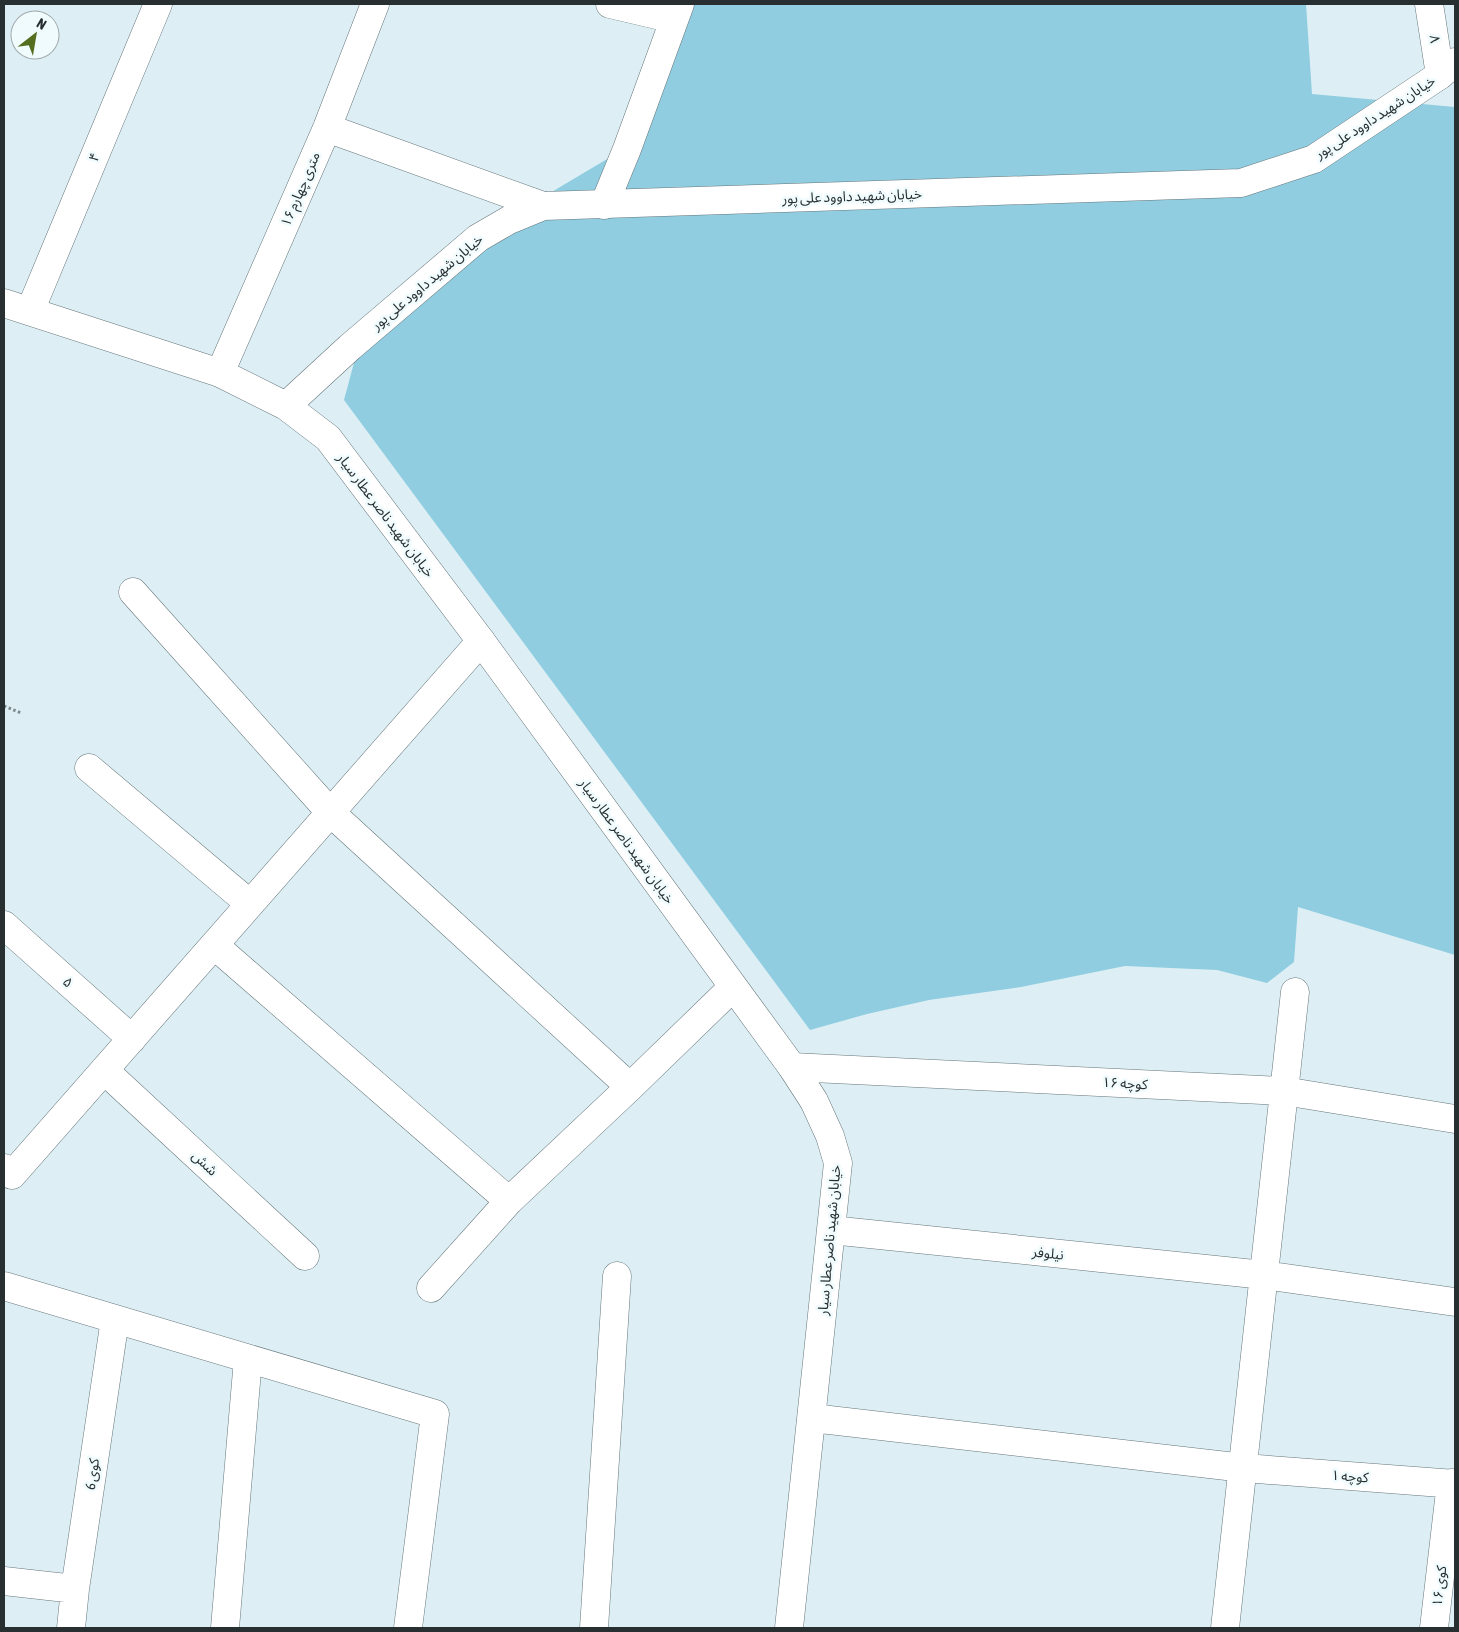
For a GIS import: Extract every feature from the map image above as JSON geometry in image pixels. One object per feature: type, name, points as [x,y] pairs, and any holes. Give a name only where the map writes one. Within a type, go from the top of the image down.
[{"type":"street","name":"۴","points":[[30,311],[158,4]]},
{"type":"street","name":"۱۶ متری چهارم","points":[[220,373],[327,128],[376,4]]},
{"type":"street","points":[[604,205],[677,12],[610,4]]},
{"type":"street","name":"۸","points":[[1429,4],[1448,69]]},
{"type":"street","name":"خیابان شهید داوود علی پور","points":[[286,406],[350,347],[478,238],[509,220],[543,206],[1241,183],[1314,159],[1448,69]]},
{"type":"street","points":[[327,128],[543,206]]},
{"type":"street","name":"خیابان شهید ناصر عطار سیار","points":[[4,303],[220,373],[286,406],[328,438],[481,641],[792,1067],[814,1101],[830,1136],[838,1163],[789,1628]]},
{"type":"street","points":[[133,592],[330,812],[630,1087]]},
{"type":"street","points":[[8,1172],[132,1039],[481,641]]},
{"type":"street","points":[[89,768],[250,904]]},
{"type":"street","name":"۵","points":[[4,925],[132,1039]]},
{"type":"street","points":[[214,945],[509,1201]]},
{"type":"street","points":[[431,1288],[509,1201],[630,1087],[733,986]]},
{"type":"street","points":[[1225,1628],[1295,992]]},
{"type":"street","name":"کوچه ۱۶","points":[[792,1067],[1284,1091],[1455,1119]]},
{"type":"street","name":"شش","points":[[104,1070],[305,1256]]},
{"type":"street","name":"نیلوفر","points":[[831,1230],[1264,1275],[1455,1302]]},
{"type":"street","points":[[594,1628],[617,1276]]},
{"type":"street","points":[[4,1286],[435,1414],[408,1628]]},
{"type":"street","name":"کوی 6","points":[[77,1627],[75,1590],[115,1319]]},
{"type":"street","points":[[225,1628],[248,1359]]},
{"type":"street","name":"کوچه ۱","points":[[812,1418],[1244,1468],[1453,1484]]},
{"type":"street","name":"کوی ۱۶","points":[[1434,1628],[1453,1484]]},
{"type":"street","points":[[4,1581],[75,1590]]},
{"type":"path","points":[[4,706],[21,713]]},
{"type":"shaded area","points":[[692,4],[1306,4],[1312,94],[1455,107],[1455,955],[1298,907],[1294,962],[1267,983],[1217,970],[1125,966],[1021,987],[929,1000],[867,1014],[810,1030],[344,400],[355,359],[550,193],[634,143]]}]
